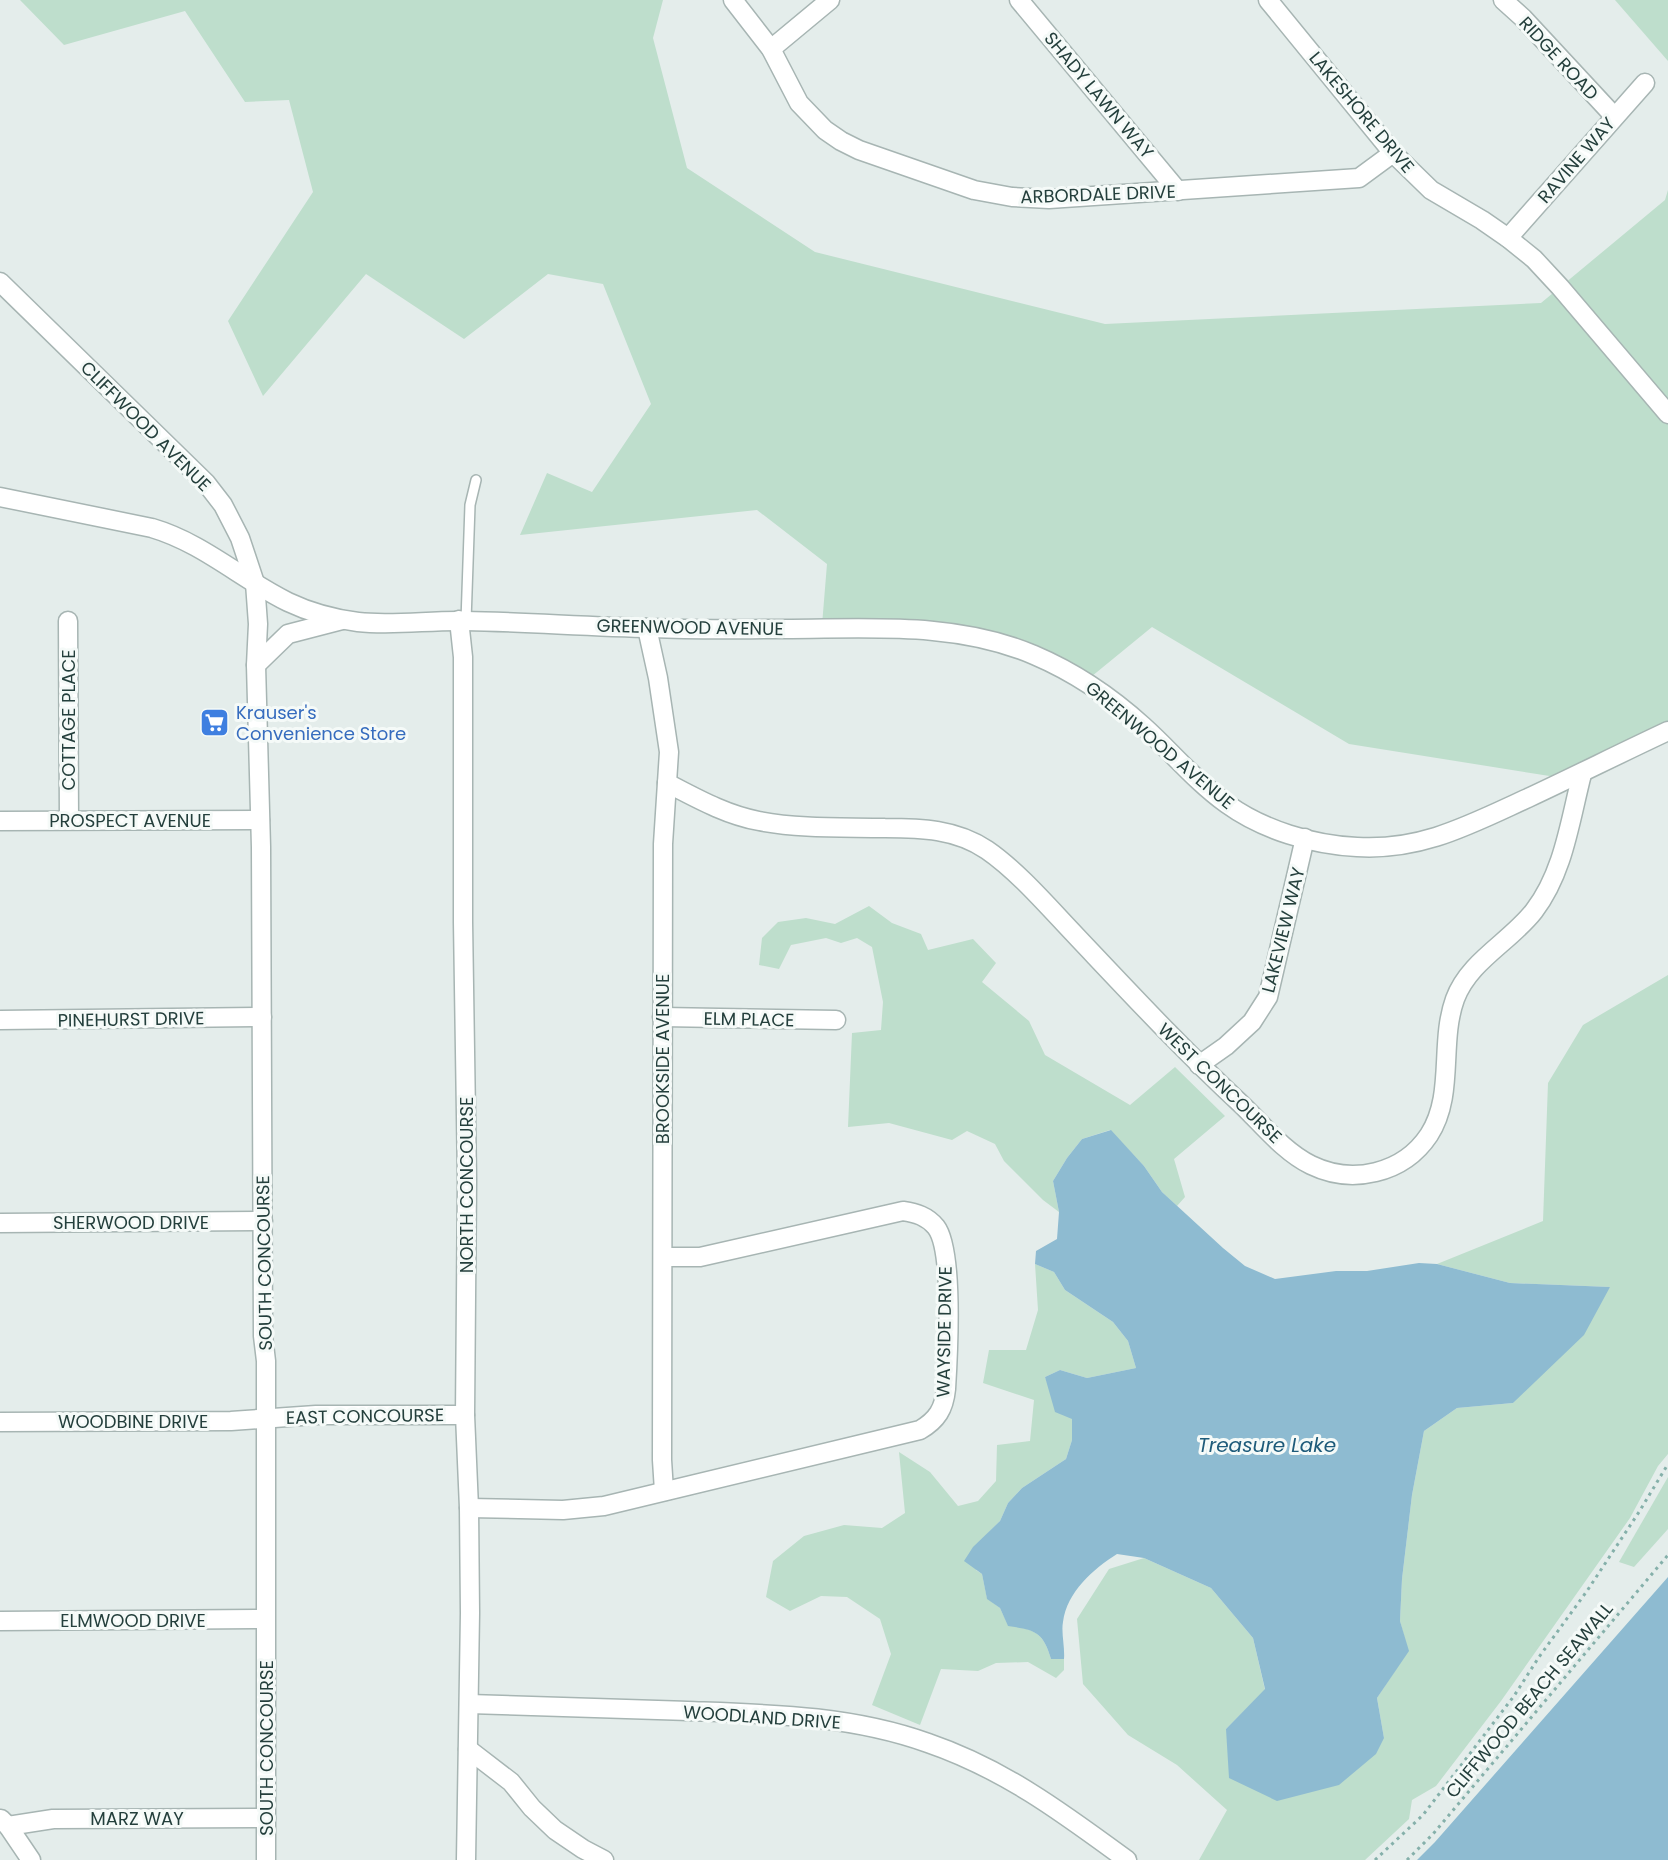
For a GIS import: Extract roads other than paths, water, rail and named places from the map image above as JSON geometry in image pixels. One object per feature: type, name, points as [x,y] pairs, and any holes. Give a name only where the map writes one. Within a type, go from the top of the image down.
[{"type":"street","name":"ARBORDALE DRIVE","points":[[733,0],[771,49],[792,94],[813,119],[841,141],[878,158],[974,190],[1012,198],[1049,199],[1359,178],[1393,153]]},
{"type":"street","points":[[771,49],[830,0]]},
{"type":"street","name":"SHADY LAWN WAY","points":[[1018,0],[1178,191]]},
{"type":"street","name":"LAKESHORE DRIVE","points":[[1268,0],[1393,153],[1431,190],[1509,238],[1534,260],[1560,286],[1668,414]]},
{"type":"street","name":"RIDGE ROAD","points":[[1503,0],[1523,18],[1614,116]]},
{"type":"street","name":"RAVINE WAY","points":[[1509,238],[1614,116],[1646,83]]},
{"type":"street","name":"CLIFFWOOD AVENUE","points":[[0,282],[206,483],[223,505],[240,538],[255,583],[258,624],[256,665]]},
{"type":"street","name":"GREENWOOD AVENUE","points":[[0,497],[171,533],[197,545],[290,603],[342,620],[365,623],[462,620],[647,628],[923,629],[964,634],[1006,645],[1059,667],[1109,698],[1144,727],[1198,782],[1230,806],[1265,826],[1338,846],[1360,848],[1416,843],[1461,830],[1668,731]]},
{"type":"street","name":"GREENWOOD AVENUE","points":[[256,665],[288,634],[342,620]]},
{"type":"street","name":"NORTH CONCOURSE","points":[[462,620],[467,1180],[465,1414],[469,1508],[466,1860]]},
{"type":"street","name":"COTTAGE PLACE","points":[[68,621],[69,820]]},
{"type":"street","name":"BROOKSIDE AVENUE","points":[[647,628],[658,678],[669,752],[663,844],[662,1460],[664,1491]]},
{"type":"street","name":"SOUTH CONCOURSE","points":[[256,665],[262,1017],[266,1860]]},
{"type":"street","name":"WEST CONCOURSE","points":[[667,783],[722,811],[759,822],[801,826],[924,828],[952,833],[975,843],[1000,860],[1045,903],[1198,1065],[1288,1149],[1307,1164],[1328,1172],[1359,1176],[1398,1164],[1416,1150],[1428,1136],[1440,1111],[1448,1027],[1455,999],[1466,978],[1516,930],[1542,899],[1559,862],[1582,774]]},
{"type":"street","name":"PROSPECT AVENUE","points":[[0,821],[260,820]]},
{"type":"street","name":"LAKEVIEW WAY","points":[[1198,1065],[1226,1046],[1252,1022],[1268,997],[1305,838]]},
{"type":"street","name":"PINEHURST DRIVE","points":[[0,1020],[262,1017]]},
{"type":"street","name":"ELM PLACE","points":[[662,1017],[836,1020]]},
{"type":"street","name":"WAYSIDE DRIVE","points":[[469,1508],[587,1509],[920,1430],[930,1424],[940,1413],[944,1403],[948,1356],[947,1263],[943,1240],[937,1228],[918,1214],[903,1211],[891,1213],[700,1257],[663,1257]]},
{"type":"street","name":"SHERWOOD DRIVE","points":[[0,1223],[263,1221]]},
{"type":"street","name":"EAST CONCOURSE","points":[[265,1418],[316,1414],[465,1414]]},
{"type":"street","name":"WOODBINE DRIVE","points":[[0,1422],[231,1421],[265,1418]]},
{"type":"street","name":"ELMWOOD DRIVE","points":[[0,1621],[266,1619]]},
{"type":"street","name":"WOODLAND DRIVE","points":[[469,1704],[796,1715],[868,1726],[929,1743],[993,1771],[1031,1791],[1127,1860]]},
{"type":"street","points":[[468,1749],[512,1782],[532,1808],[555,1830],[604,1860]]},
{"type":"street","name":"MARZ WAY","points":[[4,1822],[53,1819],[266,1818]]},
{"type":"street","points":[[4,1822],[31,1860]]},
{"type":"lane","points":[[462,620],[470,505],[476,480]]},
{"type":"water","name":"Treasure Lake","points":[[1111,1130],[1144,1166],[1162,1192],[1223,1248],[1245,1266],[1275,1279],[1336,1271],[1367,1271],[1419,1263],[1437,1264],[1510,1283],[1610,1287],[1584,1335],[1513,1403],[1457,1408],[1424,1431],[1412,1495],[1402,1579],[1400,1621],[1409,1651],[1377,1698],[1384,1738],[1376,1754],[1339,1785],[1277,1801],[1229,1778],[1226,1729],[1265,1689],[1253,1638],[1211,1588],[1144,1558],[1117,1554],[1090,1574],[1076,1591],[1065,1611],[1063,1622],[1064,1659],[1051,1659],[1041,1637],[1025,1629],[1008,1626],[1000,1608],[987,1599],[982,1574],[964,1561],[973,1547],[1000,1521],[1008,1503],[1022,1488],[1066,1459],[1072,1440],[1072,1419],[1055,1412],[1045,1377],[1060,1370],[1087,1378],[1136,1368],[1128,1341],[1113,1322],[1065,1290],[1054,1272],[1035,1264],[1036,1251],[1057,1239],[1059,1212],[1053,1181],[1082,1139]]},
{"type":"water","points":[[1668,1577],[1668,1860],[1417,1860],[1435,1842]]},
{"type":"place","name":"Krauser's Convenience Store","points":[[215,722]]}]
